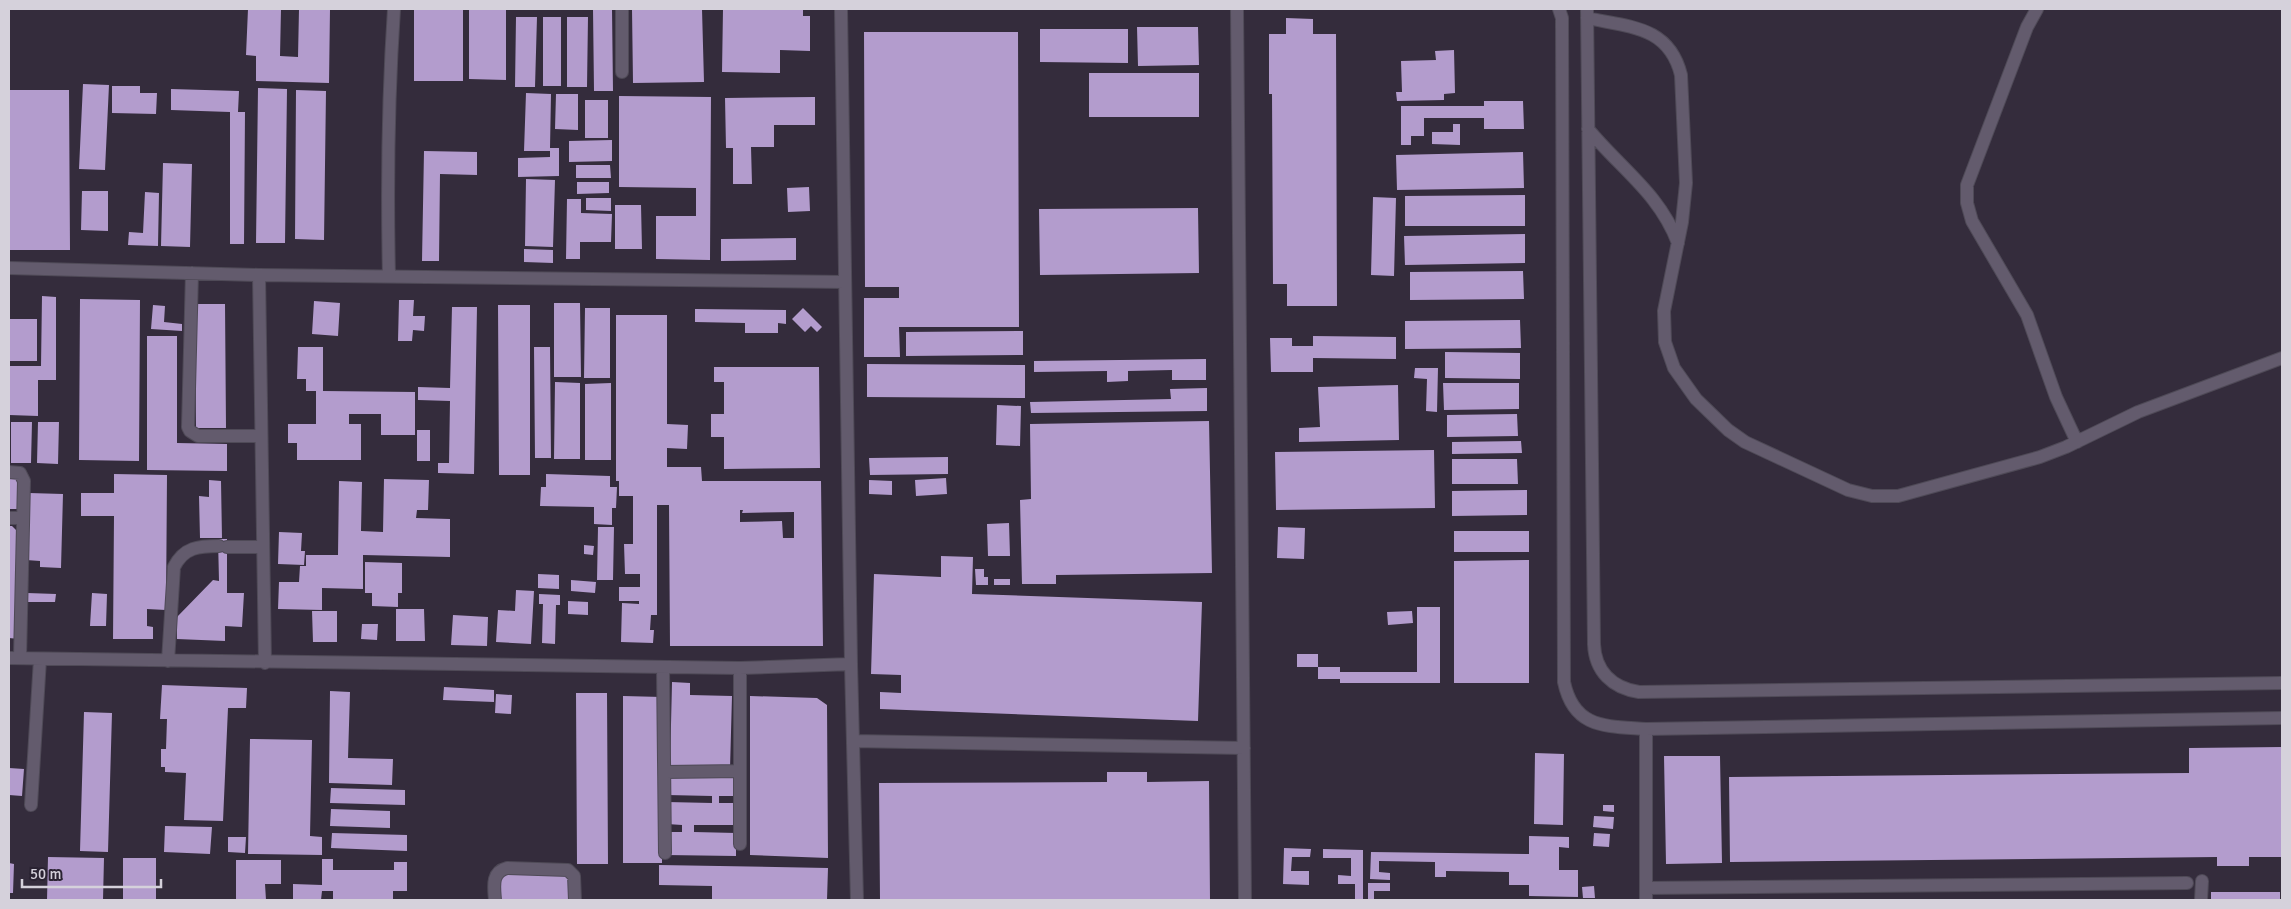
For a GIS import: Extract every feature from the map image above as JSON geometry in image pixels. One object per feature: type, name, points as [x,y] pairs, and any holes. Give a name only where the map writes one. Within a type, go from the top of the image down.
[{"type":"street","points":[[388,276],[387,168],[389,79],[394,9]]},
{"type":"street","points":[[622,9],[622,72]]},
{"type":"street","points":[[841,9],[850,664],[857,900]]},
{"type":"street","points":[[1237,9],[1245,900]]},
{"type":"street","points":[[1559,9],[1562,28],[1564,682],[1567,696],[1574,708],[1584,718],[1597,724],[1646,729],[2282,718]]},
{"type":"street","points":[[2037,9],[2027,27],[1967,185],[1967,203],[1976,229],[2027,315],[2056,397],[2077,442]]},
{"type":"street","points":[[2282,358],[2138,412],[2077,442],[2040,457],[1912,493],[1885,498],[1848,490],[1745,442],[1728,430],[1696,399],[1681,380],[1669,355],[1664,334],[1664,311],[1682,222],[1686,183],[1681,76],[1678,63],[1664,42],[1654,35],[1587,13],[1594,644],[1596,662],[1613,683],[1621,688],[1639,692],[2282,683]]},
{"type":"street","points":[[1588,129],[1652,196],[1663,210],[1678,243]]},
{"type":"street","points":[[9,268],[259,275],[845,282]]},
{"type":"street","points":[[192,273],[188,427],[190,431],[198,436],[261,436]]},
{"type":"street","points":[[259,275],[265,662]]},
{"type":"street","points":[[9,472],[20,473],[24,478],[14,658],[740,668],[850,664]]},
{"type":"street","points":[[9,518],[23,518]]},
{"type":"street","points":[[168,661],[174,566],[178,559],[191,548],[199,546],[263,547]]},
{"type":"street","points":[[31,805],[40,658]]},
{"type":"street","points":[[663,667],[665,853]]},
{"type":"street","points":[[740,668],[740,844]]},
{"type":"street","points":[[1646,729],[1646,894],[2187,883]]},
{"type":"street","points":[[853,740],[1244,748]]},
{"type":"street","points":[[664,772],[740,771]]},
{"type":"street","points":[[495,900],[495,878],[499,871],[507,868],[568,870],[574,876],[575,900]]},
{"type":"street","points":[[2202,881],[2202,900]]},
{"type":"building","points":[[248,9],[281,9],[280,56],[298,57],[299,9],[330,9],[329,83],[256,81],[256,56],[246,55]]},
{"type":"building","points":[[414,9],[463,9],[463,81],[414,81]]},
{"type":"building","points":[[469,9],[506,9],[506,80],[469,79]]},
{"type":"building","points":[[593,9],[612,9],[613,91],[594,91]]},
{"type":"building","points":[[632,9],[702,9],[704,82],[633,83]]},
{"type":"building","points":[[723,9],[803,9],[803,16],[810,16],[810,51],[780,50],[780,73],[722,72]]},
{"type":"building","points":[[516,17],[537,17],[535,87],[515,87]]},
{"type":"building","points":[[543,17],[561,17],[561,86],[543,86]]},
{"type":"building","points":[[567,17],[588,17],[587,87],[567,87]]},
{"type":"building","points":[[1286,18],[1313,19],[1313,34],[1336,34],[1337,306],[1287,306],[1287,284],[1273,284],[1272,94],[1269,94],[1269,34],[1286,34]]},
{"type":"building","points":[[1137,27],[1198,27],[1199,65],[1138,66]]},
{"type":"building","points":[[1040,29],[1128,29],[1128,63],[1040,62]]},
{"type":"building","points":[[864,32],[1018,32],[1019,327],[899,327],[900,357],[864,357],[864,298],[899,298],[899,287],[865,287]]},
{"type":"building","points":[[1454,50],[1455,93],[1444,94],[1444,100],[1397,101],[1396,92],[1402,92],[1401,61],[1436,60],[1435,51]]},
{"type":"building","points":[[1089,73],[1199,73],[1199,117],[1089,117]]},
{"type":"building","points":[[83,84],[109,85],[105,170],[79,169]]},
{"type":"building","points":[[112,86],[140,86],[140,93],[157,93],[156,114],[112,113]]},
{"type":"building","points":[[258,88],[287,89],[285,243],[256,243]]},
{"type":"building","points":[[171,89],[239,91],[238,112],[245,112],[244,244],[230,244],[230,112],[171,110]]},
{"type":"building","points":[[9,90],[69,90],[70,250],[9,250]]},
{"type":"building","points":[[296,90],[326,91],[324,240],[295,239]]},
{"type":"building","points":[[526,93],[551,94],[550,148],[559,148],[559,176],[518,177],[518,158],[550,157],[550,151],[524,151]]},
{"type":"building","points":[[556,94],[578,94],[578,130],[555,129]]},
{"type":"building","points":[[619,96],[711,97],[710,260],[656,259],[656,216],[696,216],[696,188],[619,187]]},
{"type":"building","points":[[815,97],[815,125],[774,125],[774,147],[751,147],[752,184],[733,184],[733,148],[726,148],[725,98]]},
{"type":"building","points":[[585,100],[608,100],[608,138],[585,138]]},
{"type":"building","points":[[1484,101],[1523,101],[1524,129],[1484,129],[1484,118],[1424,118],[1424,136],[1411,136],[1411,145],[1401,145],[1401,106],[1484,106]]},
{"type":"building","points":[[1453,124],[1460,124],[1460,145],[1432,144],[1432,132],[1453,132]]},
{"type":"building","points":[[612,140],[612,161],[569,162],[569,141]]},
{"type":"building","points":[[424,151],[477,152],[477,175],[440,174],[439,261],[422,261]]},
{"type":"building","points":[[1523,152],[1524,188],[1397,190],[1396,155]]},
{"type":"building","points":[[163,163],[192,164],[190,247],[161,246]]},
{"type":"building","points":[[576,165],[610,165],[611,178],[576,178]]},
{"type":"building","points":[[526,179],[555,180],[553,247],[525,246]]},
{"type":"building","points":[[577,182],[609,182],[609,193],[577,194]]},
{"type":"building","points":[[809,187],[810,211],[788,212],[787,188]]},
{"type":"building","points":[[82,191],[108,191],[108,231],[81,230]]},
{"type":"building","points":[[145,192],[159,193],[158,246],[128,245],[129,232],[143,233]]},
{"type":"building","points":[[1525,195],[1525,226],[1405,226],[1405,196]]},
{"type":"building","points":[[1373,197],[1396,198],[1394,276],[1371,275]]},
{"type":"building","points":[[586,198],[611,198],[611,211],[586,210]]},
{"type":"building","points":[[567,199],[581,199],[581,213],[612,214],[611,242],[580,242],[580,259],[566,259]]},
{"type":"building","points":[[615,205],[641,205],[642,249],[615,249]]},
{"type":"building","points":[[1198,208],[1199,273],[1040,275],[1039,209]]},
{"type":"building","points":[[1525,234],[1525,263],[1405,265],[1404,236]]},
{"type":"building","points":[[796,238],[796,260],[721,261],[721,239]]},
{"type":"building","points":[[524,249],[553,250],[553,263],[524,262]]},
{"type":"building","points":[[1523,271],[1524,299],[1410,300],[1410,272]]},
{"type":"building","points":[[42,296],[56,297],[56,380],[38,380],[38,416],[9,415],[9,366],[41,366]]},
{"type":"building","points":[[80,299],[140,300],[139,461],[79,460]]},
{"type":"building","points":[[399,300],[414,300],[413,316],[425,316],[424,331],[413,330],[412,341],[398,341]]},
{"type":"building","points":[[314,301],[340,303],[338,336],[312,334]]},
{"type":"building","points":[[554,303],[580,303],[581,377],[554,377]]},
{"type":"building","points":[[195,304],[225,304],[226,428],[196,428]]},
{"type":"building","points":[[153,305],[165,306],[164,322],[182,324],[182,331],[151,329]]},
{"type":"building","points":[[498,305],[530,305],[530,475],[499,475]]},
{"type":"building","points":[[452,307],[477,307],[474,474],[438,473],[438,463],[449,463],[450,401],[418,400],[418,387],[450,388]]},
{"type":"building","points":[[585,308],[610,308],[610,378],[584,378]]},
{"type":"building","points":[[803,308],[822,327],[817,332],[811,326],[805,332],[792,319]]},
{"type":"building","points":[[695,309],[786,310],[786,324],[778,323],[778,333],[745,333],[745,323],[695,322]]},
{"type":"building","points":[[616,315],[667,315],[667,424],[688,425],[687,449],[667,448],[667,467],[701,467],[702,481],[821,481],[823,646],[670,646],[669,505],[657,505],[657,615],[651,615],[650,630],[654,630],[653,643],[621,642],[622,603],[639,604],[639,601],[619,601],[619,587],[640,587],[640,574],[625,574],[624,544],[633,544],[633,496],[619,496],[619,481],[616,481]],"holes":[[[740,510],[743,510],[742,513],[794,512],[794,538],[783,538],[782,521],[740,522]]]},
{"type":"building","points":[[9,319],[37,319],[37,361],[9,361]]},
{"type":"building","points":[[1520,320],[1521,348],[1405,349],[1405,321]]},
{"type":"building","points":[[1023,331],[1023,355],[906,356],[906,332]]},
{"type":"building","points":[[147,336],[177,336],[177,443],[227,444],[227,471],[147,470]]},
{"type":"building","points":[[1313,336],[1396,337],[1396,359],[1313,358],[1313,372],[1271,372],[1270,338],[1292,338],[1292,346],[1313,346]]},
{"type":"building","points":[[298,347],[323,347],[323,391],[415,392],[415,435],[381,435],[381,414],[349,414],[349,424],[361,424],[361,460],[297,460],[297,443],[288,443],[288,424],[316,424],[316,391],[306,391],[306,379],[297,379]]},
{"type":"building","points":[[534,347],[550,347],[551,458],[535,458]]},
{"type":"building","points":[[1445,352],[1520,353],[1520,379],[1445,378]]},
{"type":"building","points":[[1206,359],[1206,380],[1172,380],[1172,370],[1128,371],[1128,381],[1107,382],[1107,371],[1034,372],[1034,361]]},
{"type":"building","points":[[867,364],[1025,365],[1025,398],[867,397]]},
{"type":"building","points":[[714,367],[819,367],[820,468],[724,469],[724,437],[711,437],[711,414],[724,414],[724,382],[714,382]]},
{"type":"building","points":[[1415,368],[1438,368],[1437,412],[1426,411],[1427,379],[1414,378]]},
{"type":"building","points":[[555,382],[580,383],[580,459],[554,459]]},
{"type":"building","points":[[611,383],[611,460],[585,460],[585,384]]},
{"type":"building","points":[[1443,383],[1519,383],[1519,409],[1444,410]]},
{"type":"building","points":[[1398,385],[1399,440],[1299,442],[1299,428],[1320,427],[1318,387]]},
{"type":"building","points":[[1207,388],[1207,411],[1031,413],[1030,402],[1171,399],[1170,389]]},
{"type":"building","points":[[997,405],[1021,406],[1020,446],[996,445]]},
{"type":"building","points":[[1517,414],[1518,436],[1447,437],[1447,415]]},
{"type":"building","points":[[1209,421],[1212,573],[1056,575],[1056,584],[1022,584],[1020,500],[1031,499],[1030,424]]},
{"type":"building","points":[[11,422],[32,422],[31,463],[11,463]]},
{"type":"building","points":[[38,422],[59,422],[58,464],[37,463]]},
{"type":"building","points":[[417,430],[430,430],[430,461],[417,461]]},
{"type":"building","points":[[1521,441],[1522,453],[1452,454],[1452,442]]},
{"type":"building","points":[[1434,450],[1435,508],[1276,510],[1275,452]]},
{"type":"building","points":[[948,457],[948,474],[870,475],[869,458]]},
{"type":"building","points":[[1452,459],[1517,459],[1518,484],[1452,484]]},
{"type":"building","points":[[114,474],[167,475],[166,610],[147,609],[147,626],[153,627],[153,639],[113,639],[114,516],[81,516],[81,493],[114,493]]},
{"type":"building","points":[[546,474],[610,476],[610,487],[617,487],[616,508],[612,508],[612,525],[594,524],[594,507],[540,506],[541,487],[546,487]]},
{"type":"building","points":[[9,475],[22,475],[21,509],[9,509]]},
{"type":"building","points":[[946,478],[947,494],[916,496],[915,480]]},
{"type":"building","points":[[384,479],[429,480],[428,510],[417,510],[416,518],[450,519],[450,557],[363,555],[363,589],[322,588],[322,610],[278,609],[279,582],[299,582],[300,566],[306,566],[306,555],[338,555],[339,481],[362,482],[361,531],[383,532]]},
{"type":"building","points":[[209,480],[221,481],[222,538],[200,538],[199,496],[209,497]]},
{"type":"building","points":[[869,480],[892,481],[892,495],[869,494]]},
{"type":"building","points":[[1527,490],[1527,515],[1452,516],[1452,491]]},
{"type":"building","points":[[29,493],[63,494],[61,568],[40,567],[40,561],[26,560]]},
{"type":"building","points":[[1009,523],[1010,556],[988,556],[987,524]]},
{"type":"building","points":[[9,526],[12,526],[20,534],[19,639],[9,638]]},
{"type":"building","points":[[598,527],[614,527],[613,580],[597,580]]},
{"type":"building","points":[[1278,527],[1305,528],[1304,559],[1277,558]]},
{"type":"building","points":[[1454,531],[1529,531],[1529,552],[1454,552]]},
{"type":"building","points":[[279,532],[302,533],[301,551],[305,551],[304,565],[278,564]]},
{"type":"building","points":[[218,539],[227,539],[227,593],[244,593],[242,627],[225,626],[225,641],[177,639],[177,617],[213,580],[219,581]]},
{"type":"building","points":[[584,545],[594,546],[593,555],[584,554]]},
{"type":"building","points":[[941,556],[973,557],[972,594],[1202,602],[1198,721],[880,709],[880,692],[901,693],[901,675],[871,674],[874,574],[941,577]]},
{"type":"building","points":[[1529,560],[1529,683],[1454,683],[1454,561]]},
{"type":"building","points":[[365,562],[402,563],[402,593],[398,593],[398,607],[372,606],[372,593],[365,593]]},
{"type":"building","points":[[975,569],[984,569],[984,577],[988,577],[988,585],[976,585]]},
{"type":"building","points":[[538,574],[559,575],[559,589],[538,588]]},
{"type":"building","points":[[994,579],[1010,579],[1010,585],[994,585]]},
{"type":"building","points":[[571,580],[596,582],[595,593],[571,591]]},
{"type":"building","points":[[516,590],[534,591],[531,644],[496,642],[498,610],[515,611]]},
{"type":"building","points":[[27,593],[56,594],[55,602],[27,602]]},
{"type":"building","points":[[92,593],[107,594],[106,626],[90,626]]},
{"type":"building","points":[[539,594],[560,595],[560,605],[556,605],[555,644],[542,643],[543,604],[539,604]]},
{"type":"building","points":[[568,601],[588,602],[588,615],[568,614]]},
{"type":"building","points":[[1417,607],[1440,607],[1440,683],[1340,683],[1340,679],[1318,679],[1318,667],[1340,667],[1340,672],[1417,672]]},
{"type":"building","points":[[396,609],[424,609],[425,641],[396,641]]},
{"type":"building","points":[[312,611],[337,611],[337,642],[313,642]]},
{"type":"building","points":[[1412,611],[1413,623],[1388,625],[1387,612]]},
{"type":"building","points":[[453,615],[488,617],[487,646],[451,645]]},
{"type":"building","points":[[362,624],[378,624],[377,640],[361,639]]},
{"type":"building","points":[[1297,654],[1318,654],[1318,667],[1297,667]]},
{"type":"building","points":[[672,682],[690,683],[690,695],[732,696],[730,769],[670,767]]},
{"type":"building","points":[[162,685],[247,688],[246,708],[228,708],[223,821],[184,820],[186,773],[165,772],[165,767],[161,767],[161,749],[166,749],[167,719],[160,719]]},
{"type":"building","points":[[444,687],[494,690],[494,702],[443,700]]},
{"type":"building","points":[[330,691],[350,692],[348,758],[393,759],[392,785],[329,783]]},
{"type":"building","points":[[576,693],[607,693],[608,864],[577,864]]},
{"type":"building","points":[[496,694],[512,695],[511,714],[495,713]]},
{"type":"building","points":[[623,696],[662,697],[662,863],[623,863]]},
{"type":"building","points":[[750,696],[817,698],[827,705],[828,858],[750,855]]},
{"type":"building","points":[[84,712],[112,713],[108,852],[80,851]]},
{"type":"building","points":[[250,739],[312,740],[310,836],[322,837],[322,855],[248,854]]},
{"type":"building","points":[[2282,747],[2282,857],[2249,857],[2249,866],[2217,866],[2217,857],[1730,862],[1729,777],[2189,773],[2189,748]]},
{"type":"building","points":[[1535,753],[1564,754],[1563,825],[1534,824]]},
{"type":"building","points":[[1664,756],[1720,756],[1722,863],[1666,864]]},
{"type":"building","points":[[9,768],[24,769],[22,796],[9,795]]},
{"type":"building","points":[[1107,772],[1147,772],[1147,782],[1209,781],[1210,900],[880,900],[879,783],[1107,782]]},
{"type":"building","points":[[668,773],[736,774],[736,796],[719,796],[719,803],[736,803],[736,825],[694,825],[694,832],[736,833],[736,856],[666,855],[666,832],[682,832],[682,825],[667,824],[667,802],[712,803],[712,796],[667,795]]},
{"type":"building","points":[[331,788],[405,790],[405,805],[330,803]]},
{"type":"building","points":[[1603,805],[1614,805],[1614,812],[1603,811]]},
{"type":"building","points":[[331,809],[390,811],[390,828],[330,826]]},
{"type":"building","points":[[1594,816],[1614,817],[1613,829],[1593,827]]},
{"type":"building","points":[[165,826],[212,827],[210,854],[164,852]]},
{"type":"building","points":[[332,833],[407,835],[407,851],[331,848]]},
{"type":"building","points":[[1594,833],[1610,834],[1609,847],[1593,846]]},
{"type":"building","points":[[1529,836],[1569,837],[1569,848],[1559,847],[1559,870],[1578,870],[1578,897],[1529,896],[1529,885],[1509,885],[1509,872],[1446,871],[1446,877],[1435,877],[1435,862],[1379,861],[1379,872],[1390,873],[1390,880],[1370,879],[1371,852],[1529,854]]},
{"type":"building","points":[[228,837],[246,837],[245,853],[228,852]]},
{"type":"building","points":[[1284,848],[1311,849],[1310,857],[1292,857],[1291,871],[1309,871],[1309,885],[1283,884]]},
{"type":"building","points":[[1323,849],[1363,850],[1363,900],[1355,900],[1355,884],[1338,884],[1338,875],[1351,876],[1351,858],[1323,858]]},
{"type":"building","points":[[48,857],[104,858],[103,900],[47,900]]},
{"type":"building","points":[[123,858],[156,858],[156,900],[123,900]]},
{"type":"building","points":[[322,859],[333,859],[333,870],[394,870],[394,862],[407,862],[407,891],[393,891],[393,900],[333,900],[333,891],[322,891],[321,900],[293,900],[293,884],[322,885]]},
{"type":"building","points":[[236,860],[281,860],[281,884],[265,884],[266,900],[236,900]]},
{"type":"building","points":[[9,863],[14,864],[13,893],[9,893]]},
{"type":"building","points":[[659,865],[828,868],[827,900],[712,900],[712,886],[659,885]]},
{"type":"building","points":[[500,874],[568,875],[568,900],[499,900]]},
{"type":"building","points":[[1368,883],[1390,883],[1390,891],[1374,891],[1374,900],[1368,900]]},
{"type":"building","points":[[1594,886],[1595,898],[1583,898],[1582,887]]},
{"type":"building","points":[[2211,892],[2280,892],[2280,900],[2211,900]]}]
